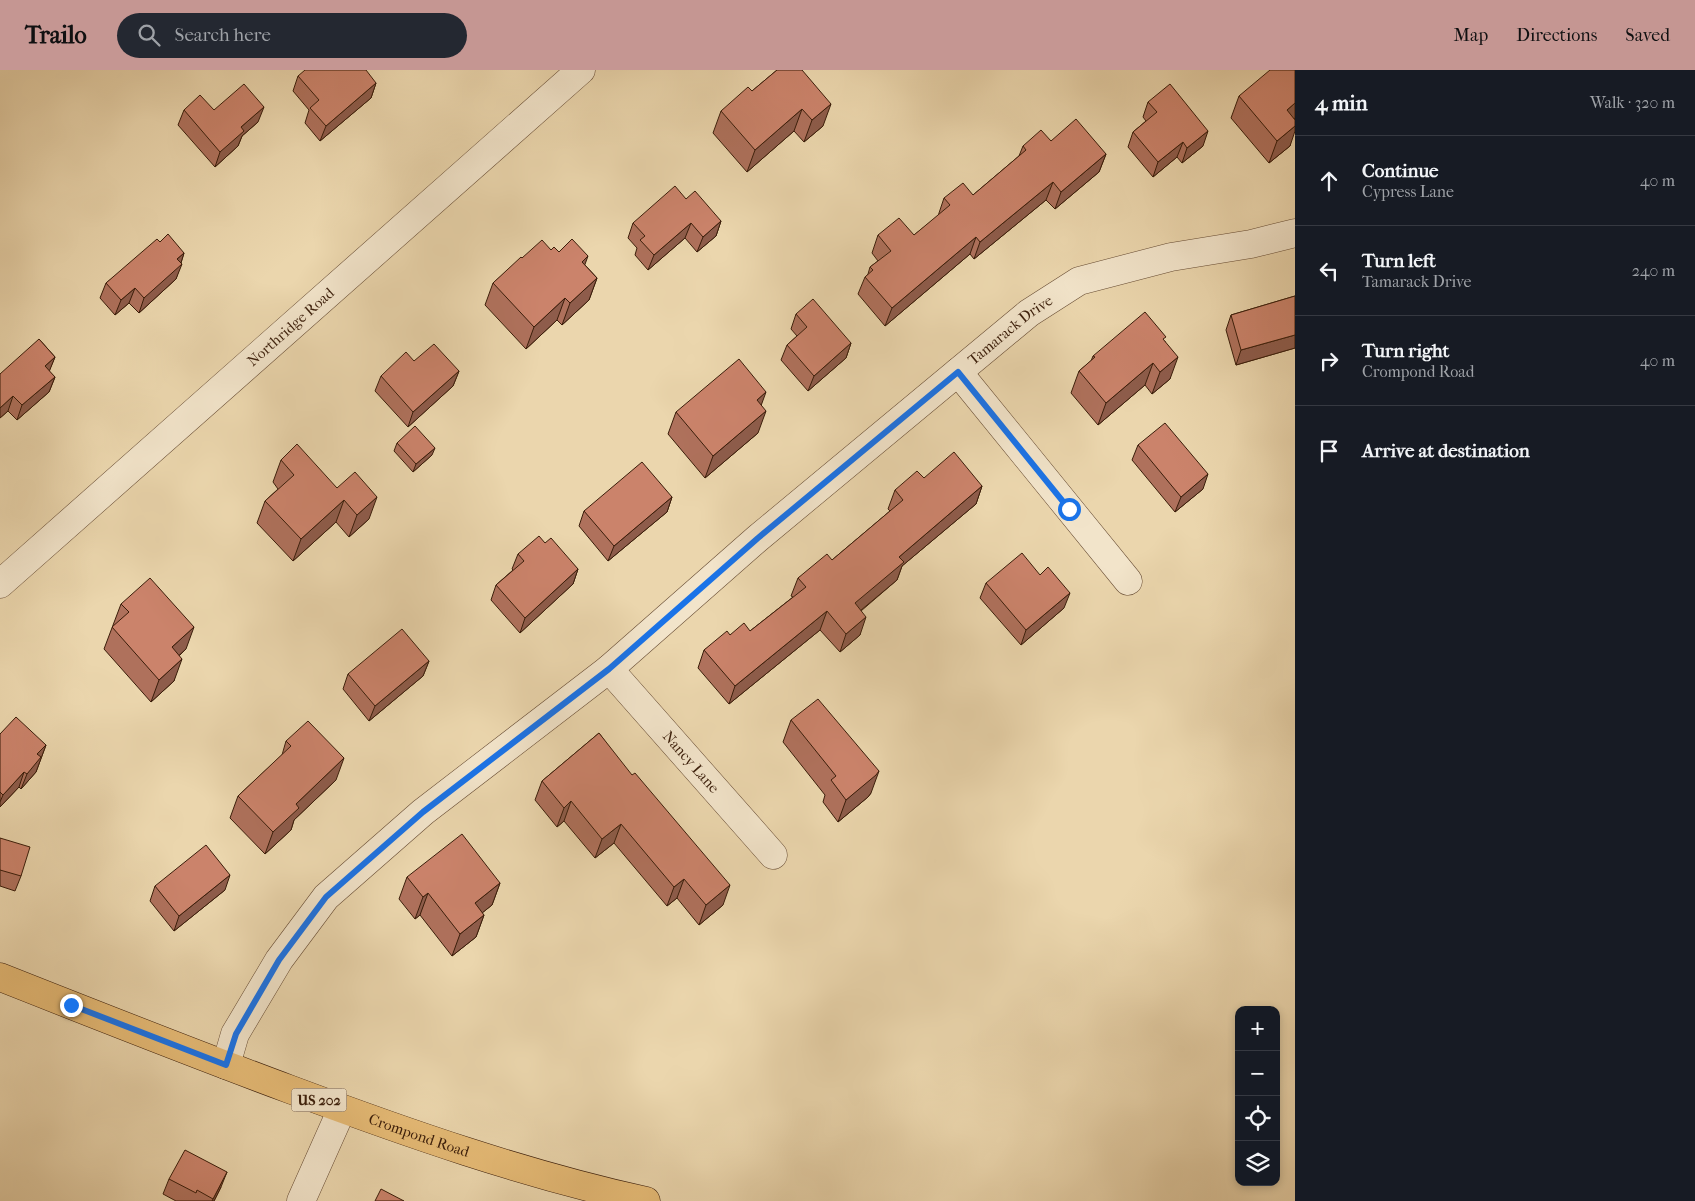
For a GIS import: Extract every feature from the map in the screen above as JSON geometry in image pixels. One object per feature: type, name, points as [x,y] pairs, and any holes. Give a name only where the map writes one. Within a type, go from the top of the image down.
[{"type":"main road","name":"Crompond Road","points":[[0,977],[226,1065],[425,1139],[506,1165],[585,1187],[646,1201]]},
{"type":"street","name":"Northridge Road","points":[[0,584],[581,70]]},
{"type":"street","name":"Tamarack Drive","points":[[226,1065],[236,1034],[279,960],[326,897],[423,812],[609,669],[758,538],[1029,313],[1079,282],[1172,256],[1251,244],[1295,233]]},
{"type":"street","points":[[958,372],[1128,581]]},
{"type":"street","name":"Nancy Lane","points":[[609,669],[773,855]]},
{"type":"street","points":[[301,1201],[342,1109]]},
{"type":"building","points":[[305,70],[366,70],[376,83],[326,126],[310,108],[319,100],[298,76]]},
{"type":"building","points":[[777,70],[802,70],[831,104],[812,120],[802,109],[755,150],[721,111],[748,87],[752,91]]},
{"type":"building","points":[[1270,70],[1295,70],[1295,103],[1287,110],[1295,120],[1295,126],[1277,141],[1239,96]]},
{"type":"building","points":[[244,84],[264,107],[241,127],[244,131],[220,152],[184,110],[200,95],[214,110]]},
{"type":"building","points":[[1170,84],[1208,131],[1187,148],[1183,142],[1158,162],[1133,132],[1157,112],[1148,102]]},
{"type":"building","points":[[1076,119],[1106,154],[1061,192],[1053,182],[980,242],[976,237],[892,308],[865,277],[873,270],[870,267],[891,251],[878,235],[899,218],[914,235],[950,205],[944,198],[963,183],[973,195],[1026,150],[1023,146],[1041,130],[1051,141]]},
{"type":"building","points":[[675,186],[686,199],[695,191],[721,221],[703,237],[691,223],[654,255],[640,240],[645,236],[633,223]]},
{"type":"building","points":[[168,234],[184,253],[177,259],[182,264],[144,298],[135,288],[121,300],[106,283],[157,239],[160,242]]},
{"type":"building","points":[[572,239],[588,256],[582,262],[597,278],[570,303],[565,298],[534,327],[493,283],[542,240],[551,250],[554,247],[559,252]]},
{"type":"building","points":[[1295,296],[1295,335],[1241,350],[1231,315]]},
{"type":"building","points":[[813,299],[851,343],[814,376],[787,345],[807,327],[796,314]]},
{"type":"building","points":[[1145,312],[1166,337],[1163,339],[1178,357],[1160,372],[1153,363],[1106,403],[1079,371],[1095,357],[1093,356]]},
{"type":"building","points":[[39,339],[55,357],[45,366],[55,377],[22,405],[13,396],[0,408],[0,374]]},
{"type":"building","points":[[434,344],[459,371],[413,412],[381,376],[406,352],[414,361]]},
{"type":"building","points":[[739,359],[766,392],[757,400],[766,411],[713,456],[676,412]]},
{"type":"building","points":[[1165,423],[1208,474],[1181,497],[1138,445]]},
{"type":"building","points":[[415,426],[435,448],[416,464],[397,443]]},
{"type":"building","points":[[297,444],[337,488],[355,472],[377,497],[357,515],[344,500],[301,539],[265,501],[294,475],[281,460]]},
{"type":"building","points":[[954,452],[982,486],[899,557],[904,562],[855,603],[866,617],[846,634],[827,611],[735,686],[704,650],[727,631],[730,635],[744,623],[750,631],[806,587],[798,578],[827,554],[832,560],[903,500],[895,490],[917,471],[924,478]]},
{"type":"building","points":[[642,462],[672,497],[614,546],[584,511]]},
{"type":"building","points":[[539,536],[545,543],[551,538],[578,569],[525,618],[496,585],[524,561],[518,554]]},
{"type":"building","points":[[1022,553],[1040,575],[1048,567],[1070,593],[1026,630],[986,583]]},
{"type":"building","points":[[150,578],[194,627],[172,647],[182,659],[159,680],[112,627],[129,612],[121,604]]},
{"type":"building","points":[[402,629],[429,661],[375,706],[348,674]]},
{"type":"building","points":[[818,699],[879,771],[846,800],[831,780],[836,776],[791,720]]},
{"type":"building","points":[[16,717],[46,745],[37,754],[41,757],[27,774],[24,772],[3,795],[0,792],[0,734]]},
{"type":"building","points":[[308,721],[344,758],[296,804],[299,808],[273,832],[238,796],[291,746],[286,741]]},
{"type":"building","points":[[599,733],[632,775],[635,773],[730,885],[706,905],[684,879],[674,887],[621,824],[602,839],[571,801],[564,808],[542,781]]},
{"type":"building","points":[[462,834],[500,883],[475,903],[484,915],[460,934],[428,893],[423,897],[407,877]]},
{"type":"building","points":[[0,838],[30,847],[21,876],[0,870]]},
{"type":"building","points":[[206,845],[230,875],[179,916],[155,886]]},
{"type":"building","points":[[185,1150],[227,1172],[213,1199],[197,1190],[196,1193],[169,1179]]},
{"type":"building","points":[[381,1189],[404,1201],[375,1201]]},
{"type":"route","points":[[71,1005],[226,1065],[236,1034],[279,960],[326,897],[423,812],[609,669],[758,538],[958,372],[1069,509]]}]
